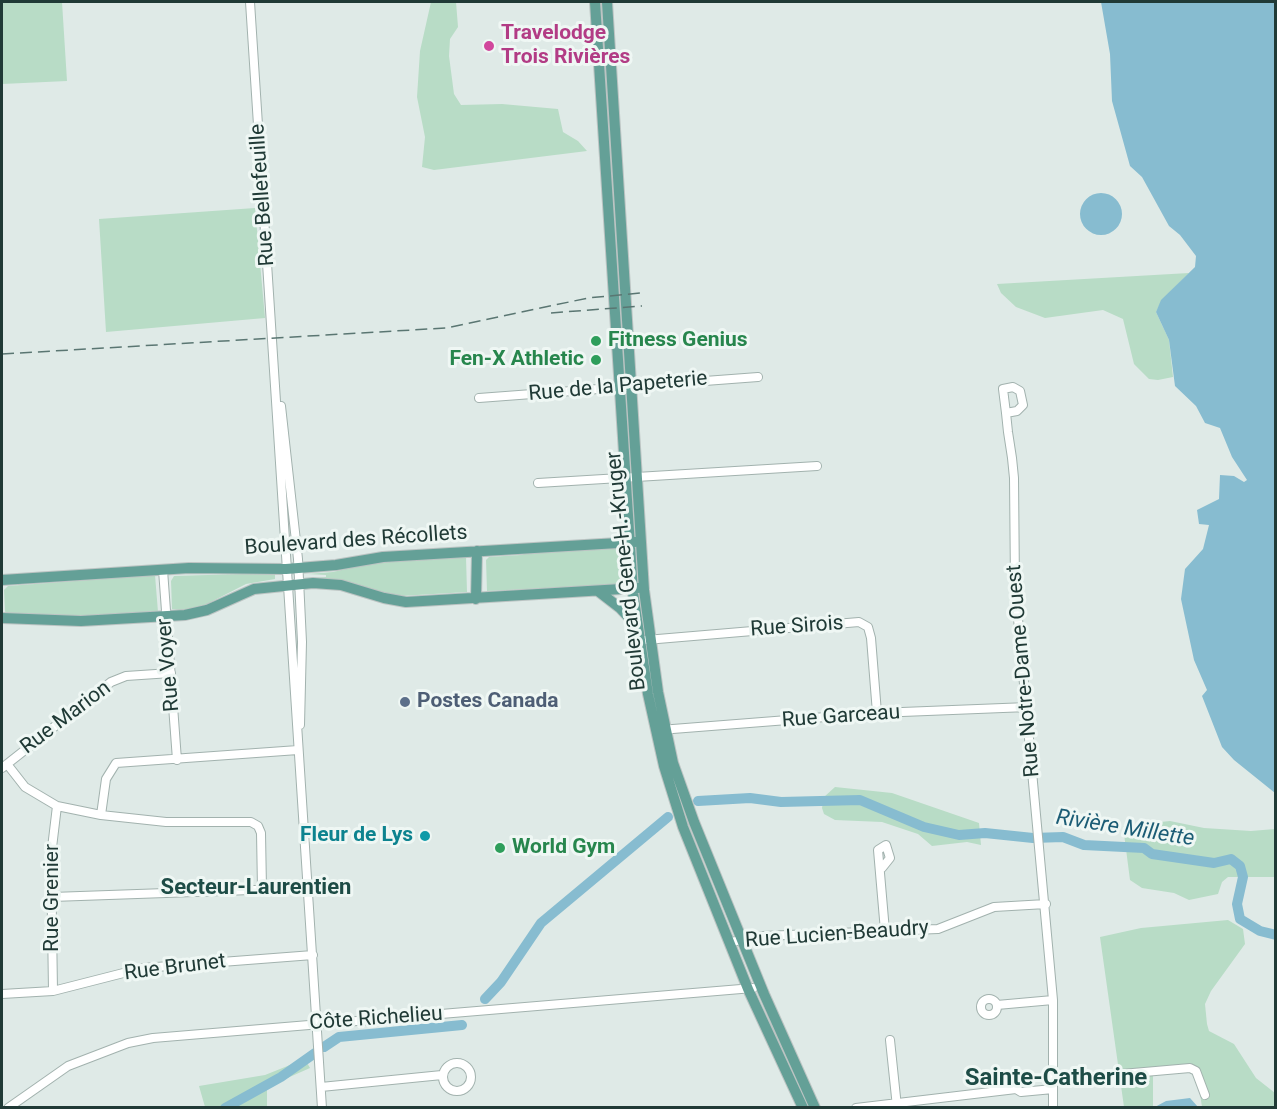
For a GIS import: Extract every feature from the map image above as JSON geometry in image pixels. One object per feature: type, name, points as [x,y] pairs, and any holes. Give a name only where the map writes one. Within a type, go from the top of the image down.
[{"type":"main road","name":"Boulevard Gene-H.-Kruger","points":[[595,2],[631,478],[635,542],[633,589],[638,641],[660,730],[736,941],[748,988],[803,1107]]},
{"type":"main road","name":"Boulevard Gene-H.-Kruger","points":[[607,2],[624,386]]},
{"type":"main road","name":"Boulevard Gene-H.-Kruger","points":[[635,542],[645,588],[660,730]]},
{"type":"main road","name":"Boulevard des Récollets","points":[[2,580],[162,570],[292,568],[383,557],[635,542]]},
{"type":"main road","points":[[476,599],[477,551]]},
{"type":"main road","name":"Boulevard des Récollets","points":[[2,618],[81,621],[165,617],[199,613],[248,591],[293,584],[337,584],[402,601],[476,599],[645,588]]},
{"type":"main road","points":[[598,591],[620,608],[636,625]]},
{"type":"main road","name":"Boulevard Gene-H.-Kruger","points":[[736,941],[761,987],[815,1107]]},
{"type":"street","name":"Rue Bellefeuille","points":[[250,2],[275,389],[292,568],[298,747],[319,1025],[322,1107]]},
{"type":"street","name":"Rue de la Papeterie","points":[[479,398],[758,377]]},
{"type":"street","name":"Rue Notre-Dame Ouest","points":[[1006,413],[1017,411],[1023,405],[1020,391],[1013,387],[1003,389],[1014,478],[1015,586],[1028,707],[1053,1000],[1053,1107]]},
{"type":"street","points":[[538,483],[817,466]]},
{"type":"street","name":"Rue Voyer","points":[[162,570],[177,760]]},
{"type":"street","name":"Rue Sirois","points":[[638,641],[859,622],[868,627],[871,638],[877,713]]},
{"type":"street","name":"Rue Marion","points":[[4,766],[111,682],[126,676],[171,672]]},
{"type":"street","name":"Rue Garceau","points":[[660,730],[877,713],[1028,707]]},
{"type":"street","points":[[102,815],[106,779],[116,763],[137,760],[177,760],[298,747]]},
{"type":"street","points":[[4,766],[25,787],[57,806],[102,815],[166,822],[251,822],[258,826],[261,833],[262,889]]},
{"type":"street","name":"Rue Grenier","points":[[53,991],[51,855],[57,806]]},
{"type":"street","points":[[882,868],[885,931]]},
{"type":"street","points":[[52,897],[308,888]]},
{"type":"street","name":"Rue Lucien-Beaudry","points":[[736,941],[763,936],[938,929],[994,907],[1046,904]]},
{"type":"street","name":"Rue Brunet","points":[[2,994],[53,991],[143,968],[314,955]]},
{"type":"street","name":"Côte Richelieu","points":[[8,1107],[68,1066],[128,1043],[178,1035],[761,987]]},
{"type":"street","points":[[997,1005],[1053,1000]]},
{"type":"street","points":[[890,1040],[897,1105]]},
{"type":"street","points":[[856,1107],[897,1105],[1016,1089],[1021,1092],[1053,1084],[1190,1068],[1196,1071],[1205,1095]]},
{"type":"street","points":[[321,1087],[442,1076]]},
{"type":"green space","points":[[2,2],[62,2],[67,81],[2,84]]},
{"type":"green space","points":[[431,2],[456,2],[458,27],[450,39],[449,56],[454,94],[461,105],[502,104],[558,109],[563,132],[578,141],[587,151],[434,170],[422,167],[425,137],[417,97],[420,51]]},
{"type":"green space","points":[[255,208],[265,318],[106,332],[99,219]]},
{"type":"green space","points":[[1189,273],[1162,300],[1156,312],[1169,340],[1173,377],[1158,380],[1149,379],[1134,364],[1123,319],[1103,310],[1045,318],[1016,307],[1001,293],[997,284]]},
{"type":"green space","points":[[619,547],[622,550],[624,584],[487,591],[486,560],[489,557],[521,555],[533,551]]},
{"type":"green space","points":[[466,557],[467,592],[400,596],[308,579],[326,577],[326,575],[308,574],[333,572],[375,562]]},
{"type":"green space","points":[[275,573],[275,579],[246,584],[203,606],[188,611],[172,609],[171,581],[174,576]]},
{"type":"green space","points":[[155,575],[158,612],[98,617],[6,614],[5,611],[4,590],[8,586]]},
{"type":"green space","points":[[835,787],[892,793],[979,823],[981,845],[967,842],[932,846],[918,834],[882,822],[835,820],[824,814],[822,808],[824,797]]},
{"type":"green space","points":[[1170,821],[1204,828],[1251,831],[1275,829],[1275,877],[1228,877],[1222,882],[1218,894],[1189,900],[1174,893],[1142,888],[1130,880],[1123,826]]},
{"type":"green space","points":[[1228,920],[1243,929],[1245,944],[1211,991],[1205,1004],[1207,1024],[1209,1031],[1234,1044],[1256,1078],[1275,1093],[1275,1107],[1202,1107],[1196,1068],[1153,1070],[1153,1107],[1124,1107],[1100,937],[1141,928]]},
{"type":"green space","points":[[305,1059],[310,1068],[267,1087],[267,1107],[205,1107],[199,1086],[265,1075]]},
{"type":"water","points":[[1101,2],[1275,2],[1275,793],[1234,760],[1222,747],[1202,696],[1207,690],[1194,660],[1181,599],[1185,569],[1203,549],[1209,525],[1199,524],[1197,510],[1219,499],[1220,475],[1234,476],[1244,482],[1247,480],[1232,457],[1220,428],[1205,423],[1196,406],[1175,386],[1169,340],[1156,312],[1161,300],[1195,267],[1196,256],[1180,235],[1169,226],[1142,177],[1130,166],[1112,101],[1110,54]]},
{"type":"water","points":[[1101,193],[1116,199],[1122,214],[1116,229],[1101,235],[1086,229],[1080,214],[1086,199]]},
{"type":"water","points":[[1190,1098],[1198,1107],[1155,1107],[1166,1101]]},
{"type":"waterway","name":"Rivière Millette","points":[[698,801],[750,798],[781,802],[860,800],[924,827],[959,835],[985,833],[1033,838],[1063,837],[1084,845],[1144,848],[1152,854],[1214,863],[1231,859],[1240,866],[1243,877],[1237,904],[1240,919],[1260,931],[1276,935]]},
{"type":"waterway","name":"Rivière Millette","points":[[485,999],[501,982],[541,923],[668,817]]},
{"type":"waterway","name":"Rivière Millette","points":[[324,1047],[339,1037],[462,1025]]},
{"type":"waterway","name":"Rivière Millette","points":[[225,1108],[281,1077],[315,1053]]},
{"type":"railway","points":[[2,354],[446,328],[588,298],[641,293]]},
{"type":"railway","points":[[551,313],[642,306]]},
{"type":"place","name":"Travelodge Trois Rivières","points":[[489,46]]},
{"type":"place","name":"Fitness Genius","points":[[596,341]]},
{"type":"place","name":"Fen-X Athletic","points":[[596,360]]},
{"type":"place","name":"Postes Canada","points":[[405,702]]},
{"type":"place","name":"Fleur de Lys","points":[[425,836]]},
{"type":"place","name":"World Gym","points":[[500,848]]},
{"type":"district","name":"Secteur-Laurentien","points":[[256,888]]},
{"type":"district","name":"Sainte-Catherine","points":[[1056,1079]]}]
